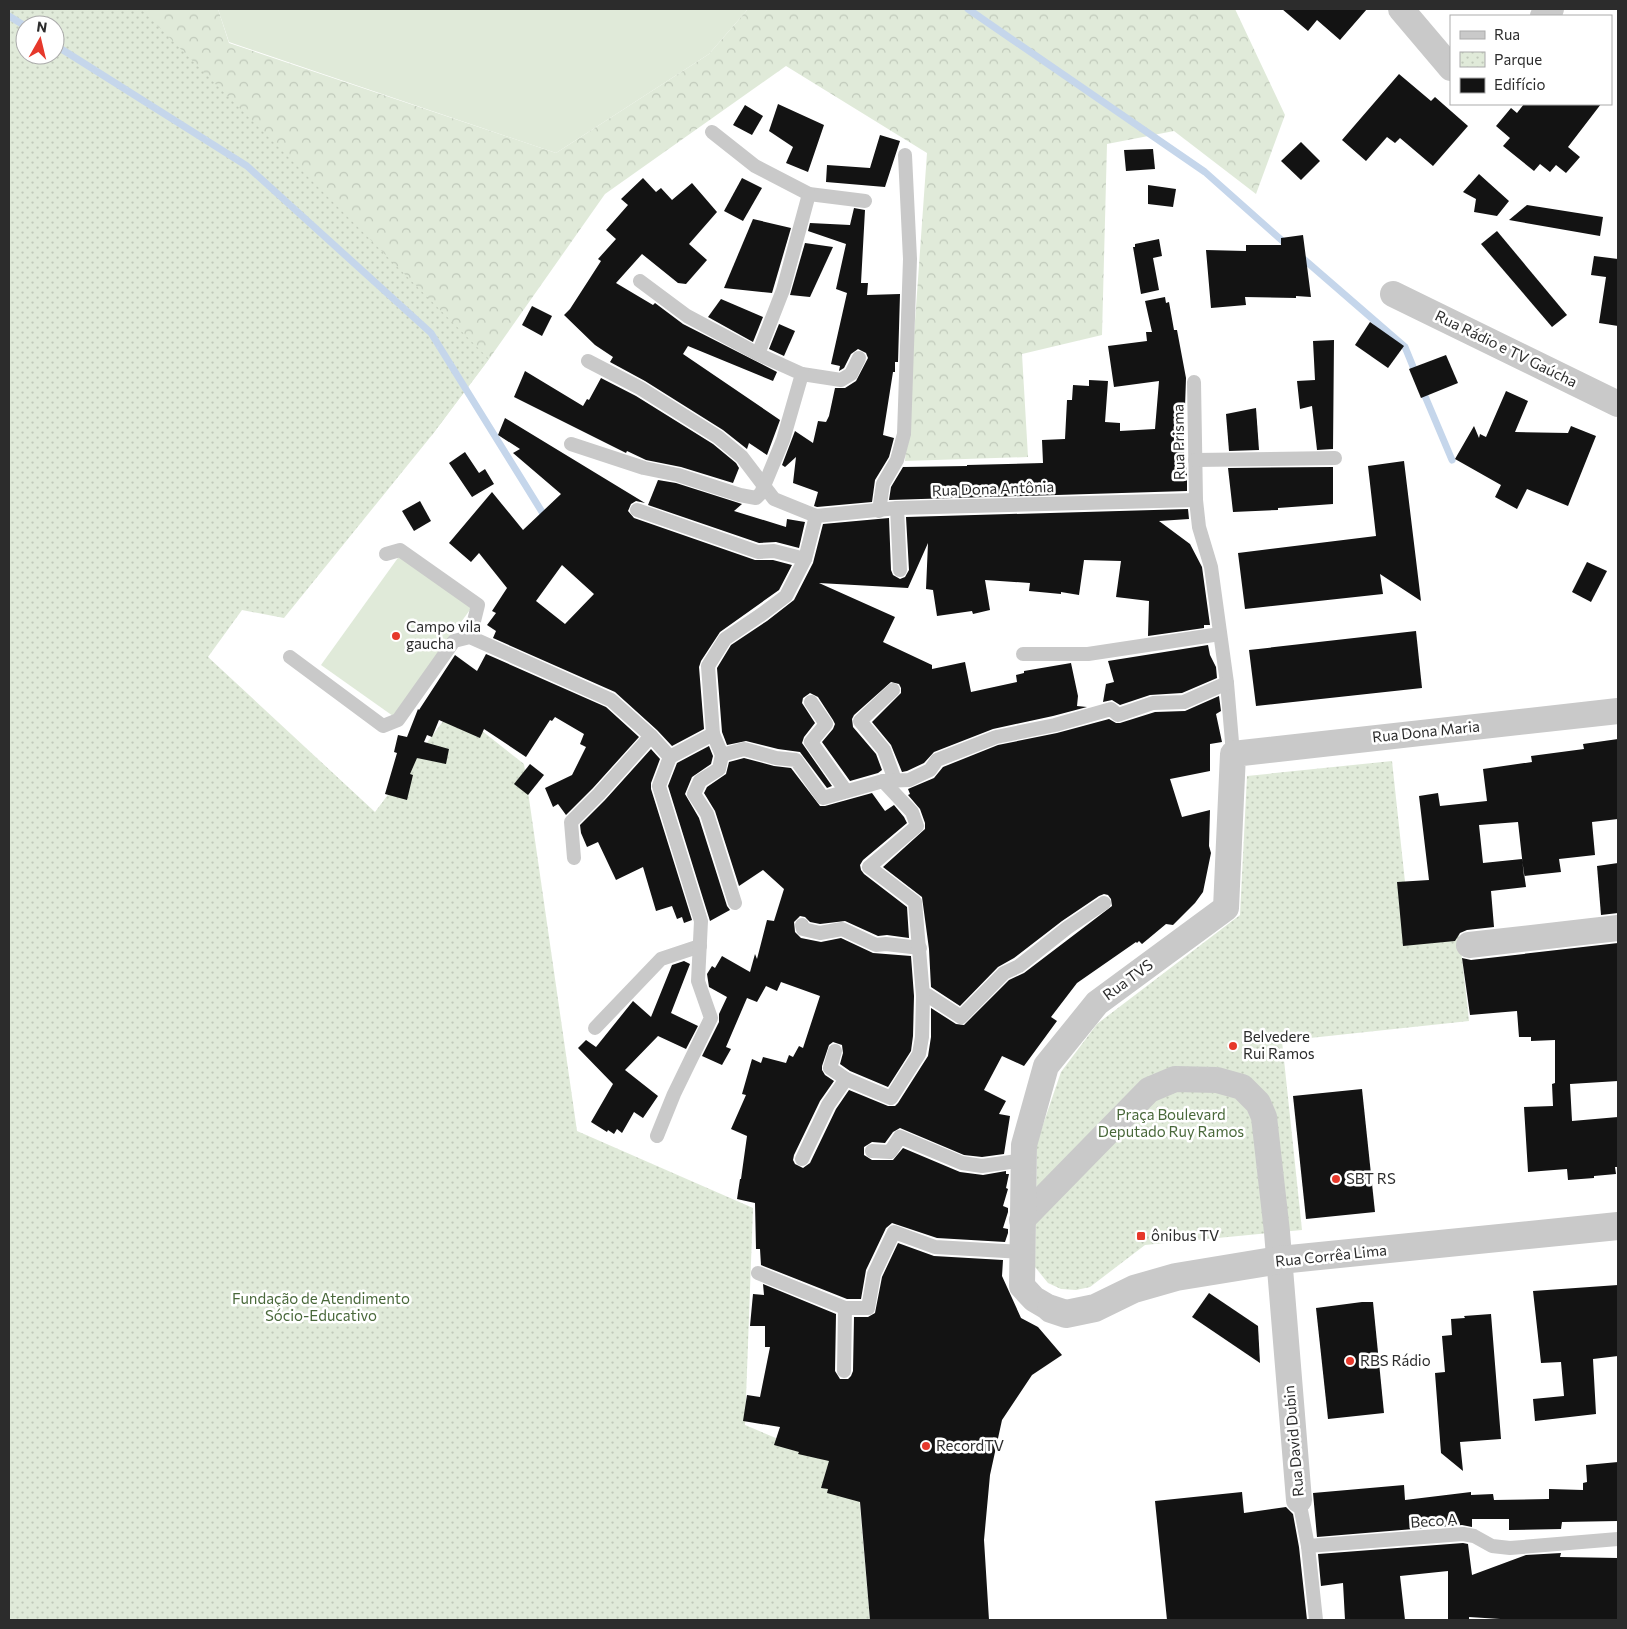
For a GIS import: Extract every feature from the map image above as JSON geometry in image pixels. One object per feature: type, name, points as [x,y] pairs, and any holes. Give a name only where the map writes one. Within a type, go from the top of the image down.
[{"type":"street","points":[[1401,9],[1450,67]]},
{"type":"street","name":"Rua Rádio e TV Gaúcha","points":[[1393,294],[1618,404]]},
{"type":"street","name":"Rua Dona Maria","points":[[1233,754],[1618,711]]},
{"type":"street","name":"Rua TVS","points":[[1051,1309],[1034,1299],[1022,1286],[1024,1145],[1046,1066],[1097,1002],[1226,908],[1233,754]]},
{"type":"street","points":[[1469,946],[1618,928]]},
{"type":"street","name":"Rua David Dubin","points":[[1022,1220],[1149,1090],[1176,1079],[1217,1080],[1242,1087],[1258,1103],[1264,1117],[1280,1260],[1299,1500]]},
{"type":"street","name":"Rua Corrêa Lima","points":[[1051,1309],[1066,1314],[1095,1308],[1134,1289],[1176,1277],[1280,1260],[1618,1226]]},
{"type":"lane","points":[[712,132],[755,166],[809,194],[865,200]]},
{"type":"lane","points":[[880,511],[883,484],[897,460],[904,434],[910,259],[905,155]]},
{"type":"lane","points":[[758,354],[783,290],[809,194]]},
{"type":"lane","points":[[640,281],[687,316],[758,354],[802,374],[842,380],[851,374],[859,358]]},
{"type":"lane","name":"Rua Dona Antônia","points":[[588,361],[640,388],[718,437],[742,457],[774,499],[816,516],[897,508],[1196,500]]},
{"type":"lane","points":[[571,444],[644,468],[678,475],[740,495],[756,498],[761,493],[783,440],[802,374]]},
{"type":"lane","name":"Rua Prisma","points":[[1194,382],[1196,500]]},
{"type":"lane","points":[[1195,460],[1335,458]]},
{"type":"lane","points":[[1196,500],[1199,527],[1211,567],[1227,683],[1233,754]]},
{"type":"lane","points":[[897,508],[900,570]]},
{"type":"lane","points":[[636,510],[758,552],[774,551],[805,559]]},
{"type":"lane","points":[[734,903],[706,814],[694,794],[700,781],[719,769],[722,755],[713,734],[708,666],[725,639],[786,596],[805,559],[816,516]]},
{"type":"lane","points":[[386,554],[400,550],[478,605],[470,637]]},
{"type":"lane","points":[[1023,654],[1088,654],[1220,634]]},
{"type":"lane","points":[[290,657],[383,726],[398,720],[454,641],[470,637],[611,700],[651,736],[670,757]]},
{"type":"lane","points":[[722,755],[744,748],[776,758],[796,760],[823,798],[889,780],[910,780],[930,770],[937,760],[996,737],[1055,725],[1111,709],[1118,714],[1153,703],[1184,702],[1227,683]]},
{"type":"lane","points":[[835,1052],[830,1068],[846,1079],[891,1098],[918,1054],[922,1037],[923,996],[920,948],[914,902],[868,867],[917,826],[912,812],[889,780],[884,750],[860,721],[893,690]]},
{"type":"lane","points":[[811,702],[826,724],[811,742],[846,791]]},
{"type":"lane","points":[[656,1136],[711,1018],[698,981],[701,921],[659,786],[670,757],[713,734]]},
{"type":"lane","points":[[574,858],[571,822],[651,736]]},
{"type":"lane","points":[[923,996],[927,995],[961,1017],[1004,973],[1019,966],[1067,928],[1104,903]]},
{"type":"lane","points":[[802,925],[803,929],[820,933],[842,929],[876,946],[886,944],[920,948]]},
{"type":"lane","points":[[595,1028],[661,959],[700,946]]},
{"type":"lane","points":[[802,1159],[828,1105],[846,1079]]},
{"type":"lane","points":[[872,1151],[890,1152],[900,1137],[962,1163],[982,1166],[1024,1160]]},
{"type":"lane","points":[[758,1273],[845,1308],[868,1308],[874,1274],[894,1232],[935,1247],[1022,1252]]},
{"type":"lane","points":[[844,1371],[845,1308]]},
{"type":"lane","name":"Rua David Dubin","points":[[1299,1500],[1308,1546],[1316,1620]]},
{"type":"lane","name":"Beco A","points":[[1308,1546],[1463,1534],[1474,1536],[1492,1546],[1510,1548],[1618,1540]]},
{"type":"green space","points":[[9,9],[218,9],[229,43],[556,153],[709,54],[748,9],[1235,9],[1285,115],[1256,194],[1174,131],[1107,144],[1102,335],[1022,354],[1028,457],[905,461],[927,153],[786,66],[605,194],[489,359],[432,435],[21,251]]},
{"type":"green space","name":"Fundação de Atendimento Sócio-Educativo","points":[[9,9],[141,9],[489,359],[432,435],[284,618],[242,610],[208,657],[375,812],[453,708],[524,764],[577,1131],[753,1208],[745,1425],[857,1472],[870,1620],[9,1620]]},
{"type":"green space","points":[[218,9],[748,9],[709,54],[556,153],[229,42]]},
{"type":"green space","name":"Campo vila gaucha","points":[[400,555],[472,607],[393,716],[321,665]]},
{"type":"green space","name":"Praça Boulevard Deputado Ruy Ramos","points":[[1392,761],[1409,919],[1457,914],[1469,1021],[1282,1041],[1302,1230],[1145,1245],[1090,1287],[1076,1290],[1061,1289],[1048,1283],[1035,1267],[1037,1142],[1061,1072],[1097,1024],[1240,915],[1247,776]]},
{"type":"building","points":[[1282,9],[1367,9],[1340,40],[1317,20],[1308,31]]},
{"type":"building","points":[[1399,74],[1431,101],[1435,97],[1468,126],[1433,166],[1400,138],[1395,143],[1387,137],[1366,161],[1342,140]]},
{"type":"building","points":[[778,104],[824,125],[808,172],[786,163],[793,147],[769,131]]},
{"type":"building","points":[[745,105],[763,116],[752,135],[733,125]]},
{"type":"building","points":[[1523,105],[1600,105],[1568,147],[1580,157],[1566,173],[1556,165],[1550,172],[1540,164],[1534,171],[1503,146],[1510,138],[1496,126],[1511,108],[1517,113]]},
{"type":"building","points":[[880,135],[900,141],[885,187],[826,182],[827,165],[870,168]]},
{"type":"building","points":[[1301,142],[1320,161],[1301,180],[1281,161]]},
{"type":"building","points":[[1153,149],[1155,169],[1126,171],[1124,150]]},
{"type":"building","points":[[1479,174],[1509,201],[1497,216],[1474,212],[1476,199],[1463,192]]},
{"type":"building","points":[[643,178],[656,192],[661,188],[672,200],[692,183],[717,212],[689,244],[707,260],[686,284],[678,283],[642,254],[616,283],[653,305],[655,303],[683,324],[777,372],[773,381],[688,346],[683,354],[780,420],[767,455],[749,443],[747,449],[723,430],[645,381],[610,362],[613,357],[595,345],[564,315],[570,309],[601,261],[598,259],[616,239],[606,230],[628,205],[621,199]]},
{"type":"building","points":[[742,178],[762,188],[743,221],[724,211]]},
{"type":"building","points":[[1148,185],[1176,189],[1173,207],[1148,204]]},
{"type":"building","points":[[1527,205],[1603,217],[1600,236],[1509,220]]},
{"type":"building","points":[[854,208],[865,210],[861,283],[868,283],[867,295],[900,294],[898,362],[895,362],[895,372],[893,372],[883,435],[894,438],[889,457],[875,480],[872,502],[817,507],[814,506],[818,492],[793,483],[796,457],[785,467],[782,465],[795,431],[813,443],[818,421],[826,422],[829,416],[835,388],[845,388],[856,381],[868,358],[866,353],[858,349],[851,354],[844,368],[839,371],[840,366],[831,364],[847,293],[836,289],[846,244],[808,231],[810,223],[850,225]]},
{"type":"building","points":[[753,219],[791,228],[772,293],[724,288]]},
{"type":"building","points":[[1497,231],[1567,315],[1552,327],[1481,244]]},
{"type":"building","points":[[1303,235],[1311,297],[1245,297],[1246,305],[1211,308],[1206,250],[1246,251],[1246,245],[1281,245],[1281,238]]},
{"type":"building","points":[[1159,239],[1162,256],[1153,258],[1159,290],[1141,294],[1133,247],[1135,247],[1135,244]]},
{"type":"building","points":[[805,243],[833,247],[810,297],[790,295]]},
{"type":"building","points":[[1594,256],[1618,259],[1618,326],[1599,323],[1606,277],[1591,275]]},
{"type":"building","points":[[1165,297],[1166,303],[1169,302],[1174,330],[1177,330],[1186,378],[1185,407],[1181,407],[1185,467],[1187,467],[1187,491],[889,500],[891,487],[903,467],[1043,463],[1042,440],[1065,439],[1067,400],[1072,400],[1073,385],[1089,386],[1089,380],[1108,381],[1105,422],[1120,423],[1120,431],[1155,429],[1159,381],[1114,387],[1108,346],[1147,341],[1146,332],[1152,332],[1145,301]]},
{"type":"building","points":[[721,299],[763,317],[753,342],[708,317]]},
{"type":"building","points":[[532,306],[552,316],[542,336],[522,325]]},
{"type":"building","points":[[1370,322],[1404,346],[1388,368],[1355,345]]},
{"type":"building","points":[[779,324],[795,331],[784,356],[769,349]]},
{"type":"building","points":[[1334,340],[1333,449],[1317,450],[1312,406],[1300,409],[1297,381],[1315,380],[1313,341]]},
{"type":"building","points":[[1446,355],[1458,383],[1421,398],[1409,369]]},
{"type":"building","points":[[525,371],[583,406],[587,399],[589,400],[601,378],[636,396],[713,444],[736,463],[739,468],[733,483],[681,467],[646,460],[627,451],[626,453],[514,397]]},
{"type":"building","points":[[1506,391],[1528,401],[1515,432],[1568,433],[1571,426],[1596,436],[1568,506],[1527,489],[1517,509],[1495,497],[1501,485],[1455,459],[1474,426],[1479,438],[1480,434],[1486,437]]},
{"type":"building","points":[[1256,408],[1259,450],[1229,451],[1226,414]]},
{"type":"building","points":[[505,418],[645,503],[636,501],[631,504],[628,511],[634,518],[755,560],[773,560],[792,565],[779,590],[720,632],[701,661],[699,667],[704,729],[672,746],[615,692],[493,638],[496,631],[487,625],[496,613],[492,611],[507,588],[479,553],[471,562],[449,543],[492,492],[523,530],[561,494],[513,453],[520,449],[498,435]],"holes":[[[562,565],[594,594],[565,624],[536,601]]]},
{"type":"building","points":[[465,452],[479,473],[485,469],[494,484],[472,497],[449,463]]},
{"type":"building","points":[[1404,461],[1421,601],[1380,574],[1383,594],[1245,609],[1238,553],[1376,536],[1368,466]]},
{"type":"building","points":[[1333,467],[1333,504],[1278,508],[1278,510],[1233,512],[1228,468]]},
{"type":"building","points":[[658,480],[676,483],[742,504],[734,511],[786,527],[787,519],[805,522],[799,548],[776,542],[759,543],[648,505]]},
{"type":"building","points":[[420,501],[431,521],[414,531],[402,511]]},
{"type":"building","points":[[1188,509],[1189,519],[1159,521],[1190,544],[1202,567],[1210,625],[1204,625],[1204,628],[1148,636],[1149,601],[1116,597],[1121,561],[1084,560],[1079,595],[1061,592],[1061,594],[1029,591],[1030,583],[985,580],[990,610],[973,614],[972,611],[937,616],[933,590],[926,589],[928,543],[908,588],[819,583],[895,617],[883,642],[932,665],[932,669],[965,662],[971,692],[1017,682],[1016,675],[1024,673],[1024,671],[1071,663],[1078,696],[1077,706],[1087,707],[993,729],[934,752],[924,763],[902,772],[891,745],[872,722],[901,693],[899,684],[891,682],[854,715],[852,719],[853,727],[876,754],[882,770],[878,773],[850,781],[822,742],[835,724],[818,697],[810,693],[803,698],[802,703],[815,723],[804,737],[802,743],[832,786],[827,788],[800,752],[746,741],[727,745],[722,732],[717,668],[731,645],[794,600],[813,563],[823,524],[889,518],[891,570],[893,575],[900,579],[905,577],[909,570],[906,517]]},
{"type":"building","points":[[1587,562],[1607,571],[1591,602],[1572,592]]},
{"type":"building","points":[[1416,631],[1422,688],[1256,706],[1249,650]]},
{"type":"building","points":[[1208,645],[1210,655],[1216,667],[1217,678],[1182,693],[1150,695],[1120,705],[1112,700],[1103,702],[1106,684],[1114,682],[1108,661]]},
{"type":"building","points":[[486,654],[606,707],[639,737],[566,815],[558,804],[553,807],[545,788],[572,775],[586,747],[580,744],[584,734],[555,717],[552,721],[550,720],[526,757],[484,729],[480,738],[439,720],[432,737],[427,735],[424,742],[449,749],[446,764],[417,758],[410,774],[413,775],[407,800],[385,794],[397,753],[394,752],[398,735],[407,737],[418,709],[455,655],[477,671]]},
{"type":"building","points":[[1219,696],[1221,711],[1216,714],[1222,742],[1210,744],[1210,771],[1170,779],[1182,817],[1210,810],[1209,846],[1211,853],[1203,892],[1173,925],[1166,924],[1142,944],[1139,941],[1136,942],[1077,983],[1051,1017],[1057,1021],[1024,1066],[1002,1056],[984,1090],[1006,1101],[999,1114],[1010,1116],[1004,1154],[982,1157],[964,1155],[900,1128],[893,1132],[885,1143],[872,1142],[864,1147],[864,1155],[872,1160],[893,1160],[903,1148],[960,1172],[983,1175],[1006,1171],[1006,1174],[1009,1174],[1006,1188],[1008,1189],[1003,1206],[1008,1208],[1003,1228],[1008,1229],[1005,1242],[937,1238],[892,1223],[886,1228],[866,1270],[861,1299],[847,1299],[761,1265],[760,1249],[756,1249],[755,1203],[737,1199],[747,1136],[731,1129],[746,1095],[742,1094],[752,1059],[761,1063],[763,1057],[786,1063],[789,1055],[793,1057],[799,1046],[803,1048],[820,996],[781,982],[777,991],[766,986],[757,1002],[747,998],[726,1047],[731,1049],[722,1065],[702,1056],[719,1022],[719,1014],[727,997],[709,987],[707,974],[712,966],[715,968],[722,956],[750,972],[755,954],[757,959],[767,920],[774,921],[784,889],[763,870],[739,886],[715,811],[704,793],[707,787],[726,774],[729,762],[744,758],[774,766],[791,768],[820,806],[872,793],[885,811],[894,805],[907,823],[863,860],[860,865],[864,874],[907,907],[909,938],[887,935],[878,936],[845,921],[820,924],[810,922],[805,917],[800,916],[794,922],[795,932],[801,938],[821,942],[841,938],[873,953],[911,956],[914,996],[911,1051],[888,1087],[850,1071],[840,1064],[843,1053],[842,1045],[833,1042],[829,1045],[822,1070],[825,1075],[834,1081],[820,1101],[794,1155],[793,1160],[795,1164],[803,1168],[810,1163],[836,1109],[849,1090],[888,1106],[895,1106],[898,1103],[928,1056],[931,1037],[931,1008],[956,1024],[964,1025],[1009,980],[1024,973],[1112,906],[1108,895],[1099,896],[1062,921],[1014,958],[998,967],[960,1006],[931,987],[929,949],[922,897],[883,867],[925,829],[920,809],[908,795],[910,794],[908,789],[934,778],[943,767],[998,745],[1057,733],[1109,719],[1120,723],[1155,712],[1185,711]]},
{"type":"building","points":[[1618,739],[1618,819],[1592,822],[1595,855],[1559,859],[1561,872],[1524,876],[1526,887],[1491,891],[1494,927],[1467,930],[1460,933],[1455,941],[1403,946],[1397,882],[1429,880],[1419,796],[1438,793],[1440,806],[1487,801],[1483,769],[1532,762],[1531,756],[1584,749],[1583,744]],"holes":[[[1518,822],[1523,863],[1522,859],[1483,863],[1479,825]]]},
{"type":"building","points":[[709,746],[713,756],[711,764],[692,777],[685,794],[699,818],[727,906],[730,910],[710,921],[668,786],[677,763]]},
{"type":"building","points":[[651,749],[660,759],[651,783],[651,789],[692,920],[684,923],[682,917],[677,919],[672,906],[656,911],[643,867],[616,880],[598,842],[587,847],[581,833],[580,825]]},
{"type":"building","points":[[530,764],[544,775],[528,795],[514,784]]},
{"type":"building","points":[[1618,863],[1618,913],[1601,915],[1597,866]]},
{"type":"building","points":[[1618,943],[1618,1081],[1570,1084],[1572,1121],[1618,1117],[1618,1167],[1615,1167],[1616,1174],[1568,1180],[1567,1169],[1528,1172],[1524,1107],[1553,1106],[1552,1084],[1555,1083],[1555,1040],[1531,1041],[1531,1037],[1519,1037],[1517,1011],[1470,1015],[1462,958],[1471,960]]},
{"type":"building","points":[[684,961],[690,964],[671,1013],[698,1026],[686,1049],[658,1036],[625,1070],[658,1096],[643,1118],[634,1112],[622,1133],[617,1129],[614,1134],[608,1130],[607,1132],[591,1122],[613,1084],[578,1048],[586,1040],[596,1047],[633,1001],[651,1017],[672,965]]},
{"type":"building","name":"SBT RS","points":[[1362,1089],[1375,1212],[1306,1219],[1293,1096]]},
{"type":"building","name":"RecordTV","points":[[898,1243],[934,1256],[1003,1260],[1002,1276],[1021,1318],[1038,1327],[1062,1355],[1032,1375],[1002,1420],[990,1475],[984,1540],[989,1620],[870,1620],[860,1502],[827,1493],[828,1489],[821,1488],[829,1461],[798,1454],[799,1452],[774,1445],[780,1427],[743,1421],[747,1395],[760,1397],[770,1347],[765,1347],[765,1326],[750,1326],[753,1294],[764,1295],[763,1284],[836,1314],[835,1371],[840,1379],[848,1379],[853,1371],[854,1317],[868,1317],[875,1313],[882,1277]]},
{"type":"building","points":[[1618,1285],[1618,1356],[1593,1359],[1596,1414],[1535,1421],[1533,1399],[1564,1396],[1561,1362],[1541,1363],[1533,1291]]},
{"type":"building","points":[[1209,1293],[1258,1326],[1260,1363],[1192,1317]]},
{"type":"building","name":"RBS Rádio","points":[[1373,1302],[1384,1413],[1328,1419],[1316,1308]]},
{"type":"building","points":[[1491,1314],[1501,1439],[1460,1442],[1463,1471],[1441,1453],[1435,1373],[1445,1372],[1442,1336],[1452,1335],[1451,1319]]},
{"type":"building","points":[[1618,1462],[1618,1521],[1562,1522],[1561,1529],[1509,1530],[1509,1519],[1472,1519],[1472,1527],[1462,1525],[1317,1537],[1313,1493],[1404,1485],[1405,1500],[1471,1492],[1471,1495],[1493,1494],[1494,1500],[1549,1499],[1549,1489],[1583,1490],[1583,1483],[1587,1482],[1586,1465]]},
{"type":"building","points":[[1242,1492],[1244,1513],[1286,1507],[1293,1514],[1299,1547],[1307,1620],[1167,1620],[1155,1501]]},
{"type":"building","points":[[1468,1544],[1472,1575],[1526,1555],[1561,1553],[1560,1557],[1618,1558],[1618,1620],[1516,1620],[1469,1617],[1469,1620],[1448,1620],[1448,1571],[1400,1576],[1405,1620],[1345,1620],[1343,1583],[1321,1586],[1318,1554]]},
{"type":"waterway","points":[[968,9],[1205,172],[1287,245]]},
{"type":"waterway","points":[[9,16],[15,20]]},
{"type":"waterway","points":[[65,51],[247,166],[431,333],[547,520]]},
{"type":"waterway","points":[[1299,255],[1405,347],[1416,374]]},
{"type":"waterway","points":[[1422,389],[1452,460]]},
{"type":"place","name":"Campo vila gaucha","points":[[396,636]]},
{"type":"place","name":"Belvedere Rui Ramos","points":[[1233,1046]]},
{"type":"place","name":"SBT RS","points":[[1336,1179]]},
{"type":"place","name":"ônibus TV","points":[[1141,1236]]},
{"type":"place","name":"RBS Rádio","points":[[1350,1361]]},
{"type":"place","name":"RecordTV","points":[[926,1446]]}]
